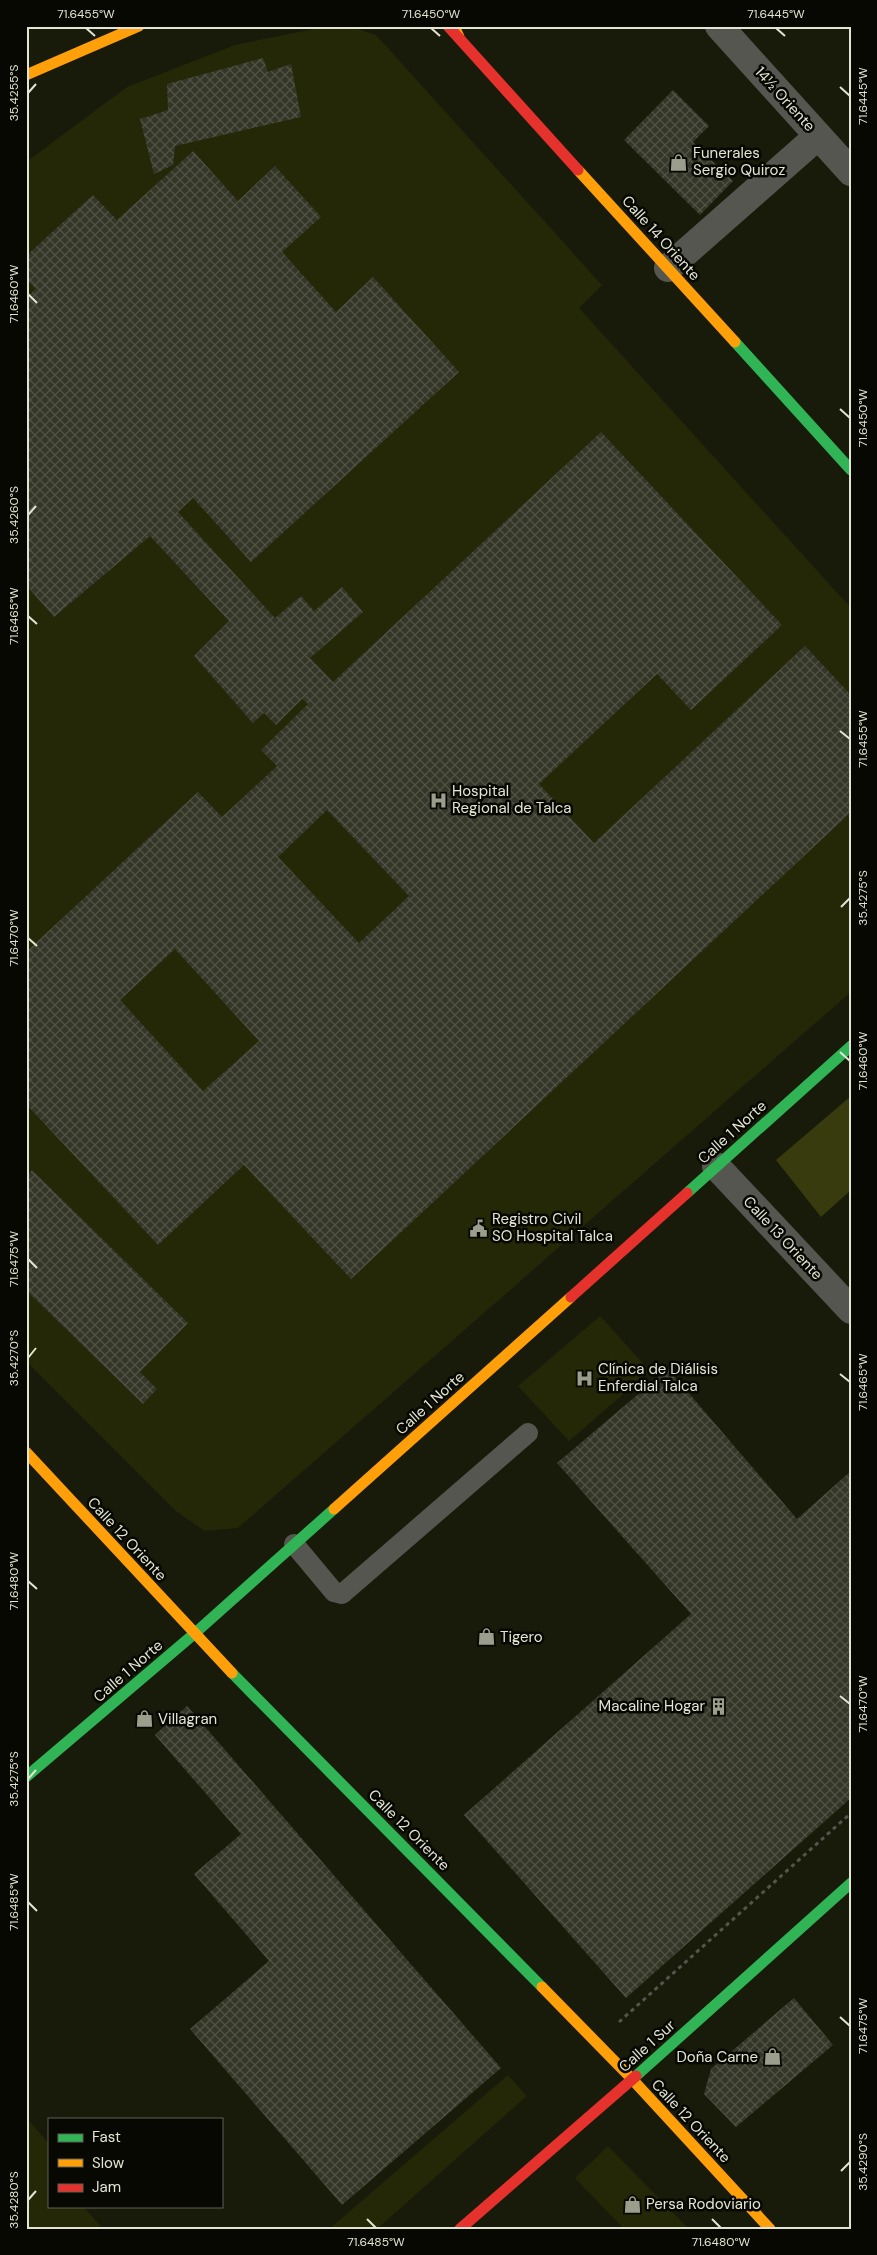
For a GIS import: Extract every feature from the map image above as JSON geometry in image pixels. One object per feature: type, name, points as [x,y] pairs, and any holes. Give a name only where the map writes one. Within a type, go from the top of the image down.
[{"type":"street","points":[[26,75],[139,26]]},
{"type":"street","name":"Calle 14 Oriente","points":[[448,26],[851,470]]},
{"type":"street","points":[[454,26],[458,38]]},
{"type":"street","name":"14½ Oriente","points":[[719,26],[851,172]]},
{"type":"street","points":[[668,268],[818,136]]},
{"type":"street","name":"Calle 1 Norte","points":[[26,1777],[194,1634],[851,1046]]},
{"type":"street","name":"Calle 13 Oriente","points":[[716,1166],[851,1310]]},
{"type":"street","name":"Calle 12 Oriente","points":[[26,1452],[194,1634],[632,2079],[770,2229]]},
{"type":"street","name":"Calle 1 Sur","points":[[460,2229],[632,2079],[851,1883]]},
{"type":"lane","points":[[294,1544],[334,1592],[342,1594],[528,1433]]},
{"type":"path","points":[[596,2042],[851,1813]]},
{"type":"shaded area","name":"Hospital Regional de Talca","points":[[328,26],[352,27],[376,35],[602,285],[579,308],[851,608],[851,992],[238,1528],[205,1531],[177,1512],[26,1361],[26,162],[127,87],[235,45]]},
{"type":"shaded area","points":[[851,1096],[851,1190],[821,1217],[776,1160]]},
{"type":"shaded area","name":"Clínica de Diálisis Enferdial Talca","points":[[600,1316],[650,1371],[569,1441],[518,1386]]},
{"type":"shaded area","points":[[508,2075],[527,2096],[377,2229],[329,2229]]},
{"type":"shaded area","points":[[26,2117],[48,2143],[48,2208],[85,2208],[103,2229],[26,2229]]},
{"type":"shaded area","name":"Persa Rodoviario","points":[[608,2146],[689,2229],[624,2229],[575,2178]]},
{"type":"building","points":[[263,58],[268,72],[291,64],[301,117],[175,146],[173,165],[154,174],[140,119],[168,110],[167,84]]},
{"type":"building","name":"Funerales Sergio Quiroz","points":[[673,90],[709,126],[693,142],[733,181],[700,215],[624,140]]},
{"type":"building","points":[[193,151],[238,201],[275,166],[321,217],[282,252],[336,312],[373,277],[459,372],[251,562],[193,498],[178,512],[275,618],[301,596],[314,611],[342,587],[363,612],[310,658],[333,682],[601,432],[782,625],[691,710],[657,674],[539,784],[594,843],[805,646],[851,695],[851,812],[351,1279],[244,1165],[158,1245],[26,1104],[26,952],[198,792],[222,817],[277,766],[261,750],[308,704],[302,699],[276,725],[264,713],[253,723],[194,656],[229,621],[150,536],[54,617],[26,585],[26,298],[36,289],[26,279],[26,256],[93,195],[117,220]],"holes":[[[327,810],[409,896],[359,943],[278,857]],[[175,949],[259,1041],[203,1091],[120,1000]]]},
{"type":"building","points":[[32,1170],[188,1323],[140,1372],[157,1389],[143,1404],[26,1290],[26,1176]]},
{"type":"building","name":"Macaline Hogar","points":[[668,1369],[797,1519],[851,1471],[851,1798],[626,1998],[464,1815],[691,1614],[557,1463]]},
{"type":"building","points":[[187,1706],[501,2068],[342,2205],[190,2029],[269,1961],[194,1874],[241,1834],[155,1735]]},
{"type":"building","name":"Doña Carne","points":[[794,1998],[833,2045],[736,2127],[704,2094],[711,2069]]},
{"type":"traffic: fast","points":[[735,342],[851,470]]},
{"type":"traffic: fast","points":[[687,1193],[851,1046]]},
{"type":"traffic: fast","points":[[26,1777],[194,1634],[334,1509]]},
{"type":"traffic: fast","points":[[232,1673],[542,1987]]},
{"type":"traffic: fast","points":[[636,2076],[851,1883]]},
{"type":"traffic: slow","points":[[26,75],[139,26]]},
{"type":"traffic: slow","points":[[454,26],[459,37]]},
{"type":"traffic: slow","points":[[578,170],[735,342]]},
{"type":"traffic: slow","points":[[334,1509],[571,1297]]},
{"type":"traffic: slow","points":[[26,1452],[232,1673]]},
{"type":"traffic: slow","points":[[542,1987],[632,2079],[770,2229]]},
{"type":"traffic: jam","points":[[448,26],[578,170]]},
{"type":"traffic: jam","points":[[571,1297],[687,1193]]},
{"type":"traffic: jam","points":[[460,2229],[636,2076]]},
{"type":"place","name":"Funerales Sergio Quiroz","points":[[679,162]]},
{"type":"place","name":"Hospital Regional de Talca","points":[[438,800]]},
{"type":"place","name":"Registro Civil SO Hospital Talca","points":[[478,1228]]},
{"type":"place","name":"Clínica de Diálisis Enferdial Talca","points":[[584,1378]]},
{"type":"place","name":"Tigero","points":[[486,1637]]},
{"type":"place","name":"Macaline Hogar","points":[[719,1706]]},
{"type":"place","name":"Villagran","points":[[144,1719]]},
{"type":"place","name":"Doña Carne","points":[[772,2057]]},
{"type":"place","name":"Persa Rodoviario","points":[[632,2204]]}]
